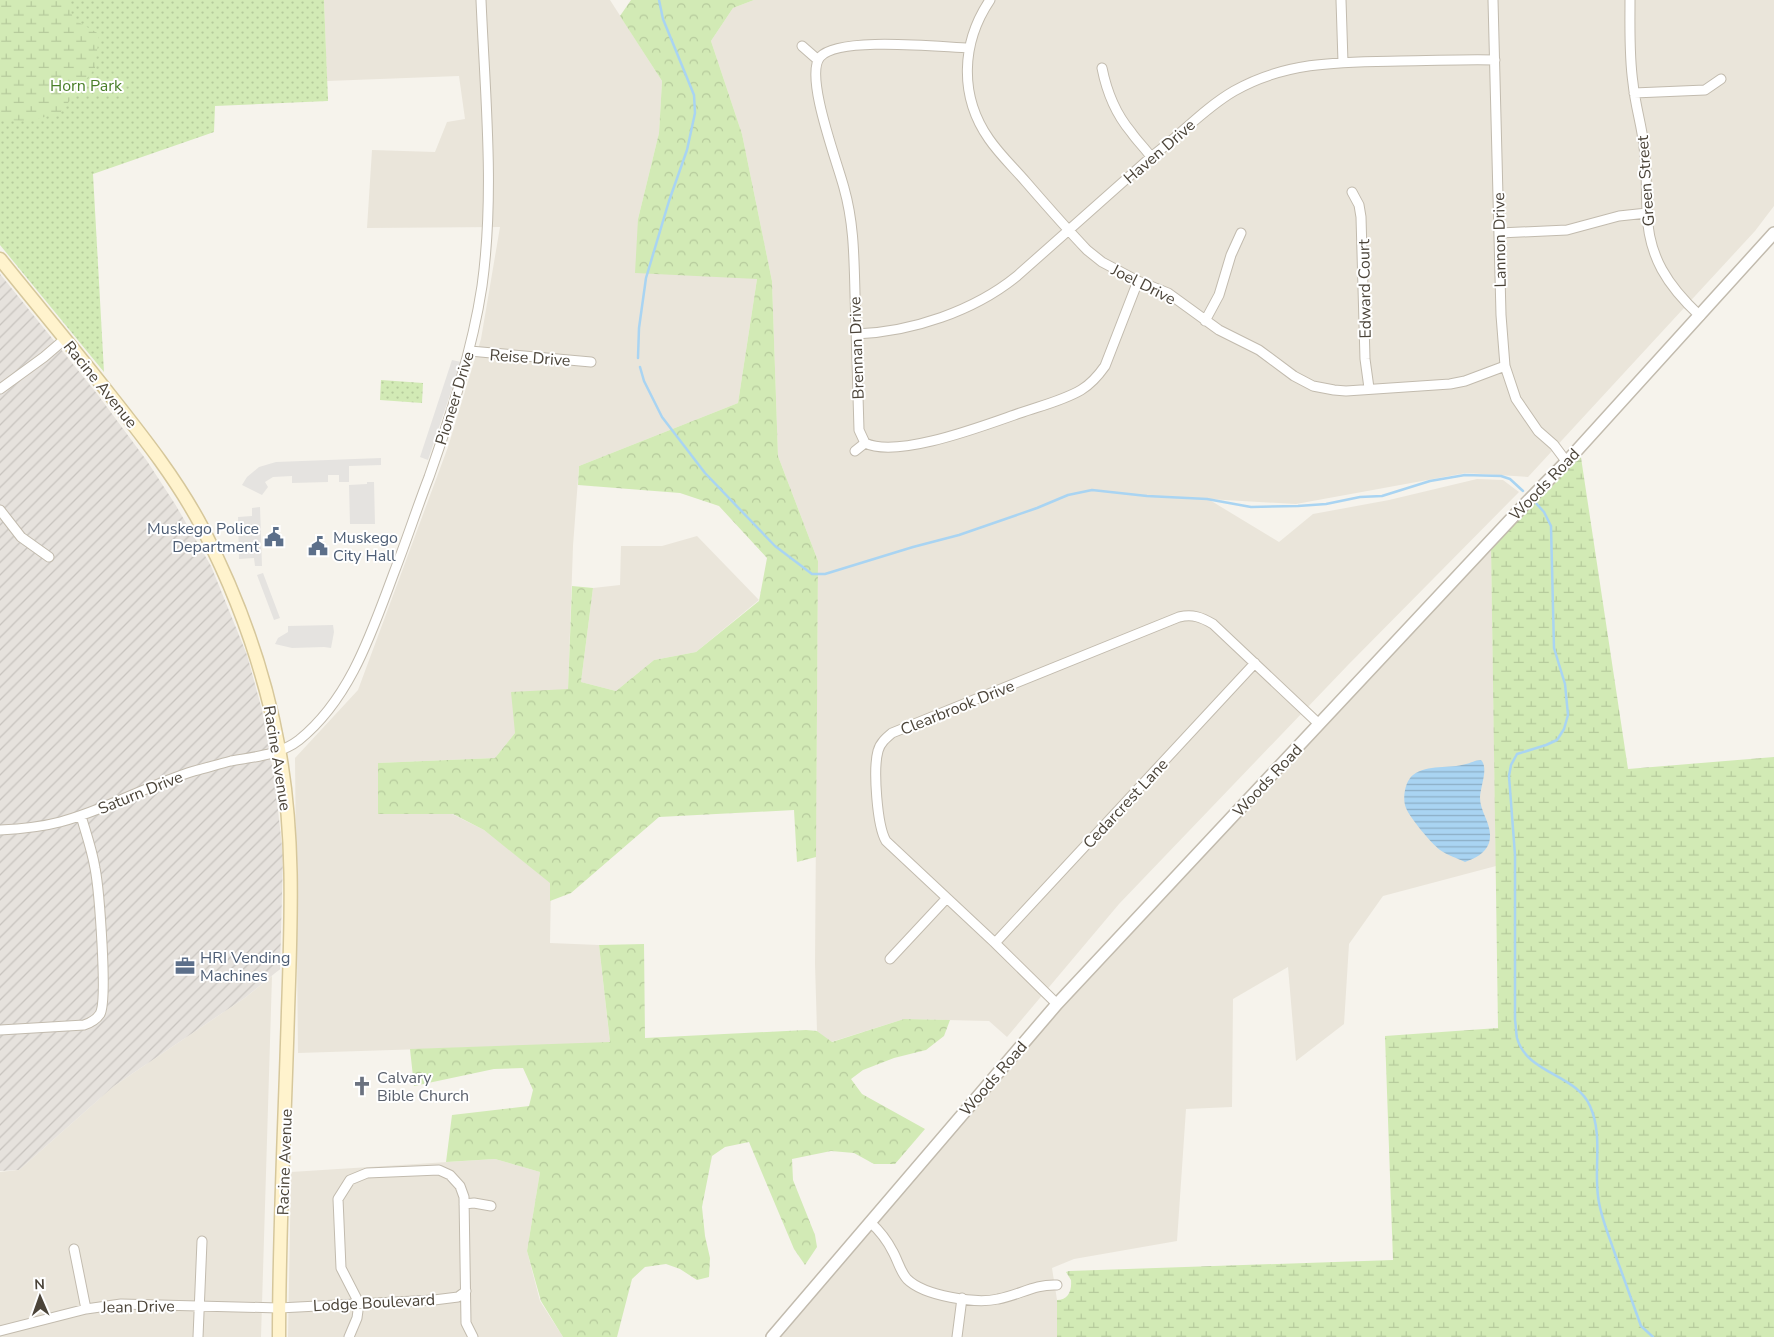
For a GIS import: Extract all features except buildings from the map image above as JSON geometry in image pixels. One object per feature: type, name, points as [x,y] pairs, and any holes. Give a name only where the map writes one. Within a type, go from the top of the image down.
[{"type":"main road","name":"Racine Avenue","points":[[0,259],[158,458],[203,529],[243,618],[263,679],[280,751],[287,807],[291,887],[278,1337]]},
{"type":"street","name":"Pioneer Drive","points":[[280,751],[298,741],[327,712],[356,667],[405,544],[448,422],[470,351],[482,284],[487,219],[487,142],[481,0]]},
{"type":"street","name":"Joel Drive","points":[[990,0],[977,22],[969,48],[967,68],[968,91],[974,110],[983,129],[1007,161],[1069,231],[1087,250],[1102,262],[1138,281],[1168,293],[1219,330],[1259,350],[1294,376],[1314,386],[1334,390],[1450,384],[1505,366]]},
{"type":"street","points":[[1342,0],[1343,62]]},
{"type":"street","name":"Lannon Drive","points":[[1493,0],[1501,315],[1505,366],[1516,399],[1538,431],[1554,445],[1566,461]]},
{"type":"street","name":"Green Street","points":[[1630,0],[1630,43],[1634,93],[1645,149],[1650,241],[1659,267],[1673,289],[1700,316]]},
{"type":"street","points":[[802,46],[818,60],[830,50],[860,46],[969,48]]},
{"type":"street","name":"Brennan Drive","points":[[818,60],[816,76],[822,111],[828,140],[844,188],[851,224],[858,430],[864,443]]},
{"type":"street","name":"Haven Drive","points":[[856,334],[901,330],[958,311],[1010,283],[1151,157],[1215,104],[1254,80],[1291,68],[1314,64],[1495,60]]},
{"type":"street","points":[[1102,68],[1106,88],[1116,112],[1124,125],[1151,157]]},
{"type":"street","points":[[1634,93],[1705,90],[1721,79]]},
{"type":"street","name":"Edward Court","points":[[1352,192],[1361,217],[1365,359],[1369,388]]},
{"type":"street","points":[[1499,233],[1567,230],[1619,216],[1647,213]]},
{"type":"street","points":[[1205,321],[1219,295],[1230,254],[1241,233]]},
{"type":"street","name":"Woods Road","points":[[772,1337],[1058,1004],[1566,461],[1774,233]]},
{"type":"street","points":[[855,451],[864,443],[870,446],[886,446],[935,440],[1050,403],[1080,390],[1098,376],[1104,366],[1138,281]]},
{"type":"street","points":[[0,389],[65,339]]},
{"type":"street","name":"Reise Drive","points":[[470,351],[590,362]]},
{"type":"street","points":[[0,510],[21,537],[49,557]]},
{"type":"street","name":"Clearbrook Drive","points":[[1058,1004],[893,849],[882,834],[878,811],[877,757],[881,744],[892,732],[1179,617],[1186,616],[1202,617],[1213,624],[1319,724]]},
{"type":"street","name":"Cedarcrest Lane","points":[[995,943],[1255,663]]},
{"type":"street","name":"Saturn Drive","points":[[0,830],[59,823],[188,773],[226,762],[280,751]]},
{"type":"street","points":[[0,1030],[84,1026],[95,1020],[100,1014],[102,994],[98,884],[81,816]]},
{"type":"street","points":[[890,959],[946,899]]},
{"type":"street","points":[[349,1337],[357,1318],[359,1304],[341,1268],[338,1199],[350,1180],[367,1174],[439,1170],[450,1175],[460,1186],[464,1204],[466,1323],[473,1337]]},
{"type":"street","points":[[464,1204],[474,1203],[491,1206]]},
{"type":"street","points":[[870,1222],[887,1240],[901,1270],[908,1280],[928,1292],[984,1301],[998,1300],[1044,1285],[1057,1285]]},
{"type":"street","points":[[198,1337],[202,1241]]},
{"type":"street","points":[[74,1249],[86,1309]]},
{"type":"street","name":"Lodge Boulevard","points":[[279,1308],[434,1300],[458,1296],[466,1291]]},
{"type":"street","points":[[957,1337],[962,1298]]},
{"type":"street","name":"Jean Drive","points":[[0,1332],[86,1309],[121,1304],[279,1308]]},
{"type":"shaded area","points":[[324,0],[610,0],[662,81],[659,133],[638,219],[757,279],[738,403],[579,466],[573,546],[568,689],[515,733],[495,758],[378,763],[378,814],[452,814],[484,830],[551,883],[550,943],[599,945],[610,1043],[298,1053],[295,758],[358,690],[448,447],[481,339],[500,227],[367,228],[372,150],[435,152],[447,122],[465,119],[459,76],[327,81]]},
{"type":"shaded area","points":[[754,0],[1774,0],[1774,206],[1755,231],[1528,477],[1466,473],[1296,504],[1208,499],[1279,542],[1313,514],[1389,500],[1477,479],[1503,480],[1519,492],[1348,665],[1119,904],[1007,1037],[989,1021],[904,1019],[831,1042],[817,1031],[815,964],[818,561],[778,456],[772,281],[742,134],[711,41],[733,8]]},
{"type":"shaded area","points":[[0,274],[98,395],[147,461],[175,504],[211,566],[247,655],[262,710],[275,782],[283,856],[280,969],[246,997],[114,1086],[19,1170],[0,1171]]},
{"type":"shaded area","points":[[452,360],[461,362],[428,460],[420,457]]},
{"type":"shaded area","points":[[381,458],[381,465],[349,466],[349,482],[339,482],[339,475],[328,475],[328,482],[292,483],[292,476],[273,477],[265,482],[268,487],[262,495],[242,485],[247,477],[259,467],[276,462]]},
{"type":"shaded area","points":[[367,482],[374,482],[375,524],[350,524],[349,485],[367,484]]},
{"type":"shaded area","points":[[260,507],[262,566],[255,566],[254,558],[239,559],[238,517],[252,516],[252,508]]},
{"type":"shaded area","points":[[697,536],[759,600],[696,652],[654,660],[616,691],[581,682],[593,588],[620,585],[621,546],[662,546]]},
{"type":"shaded area","points":[[1491,546],[1496,866],[1383,896],[1349,944],[1344,1024],[1296,1061],[1288,967],[1233,999],[1232,1107],[1186,1109],[1177,1241],[1074,1259],[1052,1268],[1057,1300],[1057,1337],[779,1337],[1029,1043]]},
{"type":"shaded area","points":[[263,573],[280,618],[274,620],[257,575]]},
{"type":"shaded area","points":[[333,625],[334,632],[331,648],[292,648],[275,644],[278,638],[288,632],[288,626]]},
{"type":"shaded area","points":[[272,976],[261,1337],[0,1337],[0,1172],[19,1170],[114,1086],[246,997]]},
{"type":"shaded area","points":[[495,1159],[540,1172],[527,1251],[540,1301],[563,1337],[288,1337],[291,1172]]},
{"type":"green space","name":"Horn Park","points":[[0,0],[324,0],[328,101],[215,106],[214,132],[93,174],[104,372],[0,245]]},
{"type":"green space","points":[[0,0],[68,0],[73,19],[99,34],[95,68],[61,112],[31,121],[0,120]]},
{"type":"green space","points":[[631,0],[754,0],[733,8],[711,41],[742,134],[772,281],[778,456],[818,561],[816,857],[797,862],[794,810],[659,817],[571,893],[550,901],[550,883],[484,830],[453,814],[378,814],[378,763],[495,758],[515,733],[511,692],[568,689],[572,586],[593,588],[581,682],[616,691],[654,660],[696,652],[759,601],[767,558],[719,506],[680,493],[578,485],[579,466],[738,403],[757,279],[635,273],[638,219],[659,133],[662,81],[620,16]]},
{"type":"green space","points":[[381,380],[423,383],[422,403],[380,400]]},
{"type":"green space","points":[[1580,451],[1628,769],[1774,757],[1774,1337],[1057,1337],[1057,1300],[1067,1297],[1070,1291],[1071,1280],[1066,1272],[1069,1271],[1393,1260],[1385,1036],[1498,1028],[1491,546]]},
{"type":"green space","points":[[644,944],[645,1038],[806,1030],[817,1031],[832,1042],[904,1019],[950,1020],[944,1036],[926,1050],[894,1058],[863,1070],[851,1079],[862,1094],[925,1129],[895,1164],[874,1164],[854,1153],[831,1151],[792,1159],[793,1180],[815,1235],[817,1247],[805,1265],[794,1249],[749,1142],[725,1147],[712,1156],[702,1207],[705,1236],[710,1258],[709,1277],[697,1280],[680,1269],[666,1264],[645,1267],[632,1279],[617,1337],[563,1337],[541,1301],[527,1251],[540,1172],[495,1159],[446,1162],[452,1115],[529,1106],[533,1090],[523,1068],[494,1069],[414,1086],[410,1049],[610,1042],[599,945]]},
{"type":"water","points":[[1481,760],[1484,773],[1480,798],[1490,837],[1487,847],[1482,853],[1465,862],[1440,850],[1421,830],[1406,808],[1404,800],[1405,790],[1410,778],[1425,769],[1468,764]]},
{"type":"waterway","points":[[638,358],[639,328],[646,278],[669,201],[687,150],[695,113],[694,95],[663,19],[659,0]]},
{"type":"waterway","points":[[640,367],[644,381],[662,417],[705,473],[775,546],[812,574],[825,574],[959,535],[1037,508],[1068,495],[1092,490],[1147,496],[1207,499],[1251,507],[1326,504],[1360,497],[1382,496],[1430,481],[1465,475],[1501,476],[1510,479],[1523,491]]},
{"type":"waterway","points":[[1534,501],[1544,512],[1551,526],[1554,648],[1565,684],[1568,715],[1564,729],[1557,740],[1517,754],[1511,765],[1509,776],[1515,855],[1515,1020],[1517,1038],[1522,1050],[1531,1059],[1574,1087],[1583,1095],[1590,1106],[1596,1128],[1597,1185],[1602,1217],[1641,1326],[1653,1337]]},
{"type":"place","name":"Muskego Police Department","points":[[274,537]]},
{"type":"place","name":"Muskego City Hall","points":[[318,546]]},
{"type":"place","name":"HRI Vending Machines","points":[[185,966]]},
{"type":"place","name":"Calvary Bible Church","points":[[362,1086]]}]
